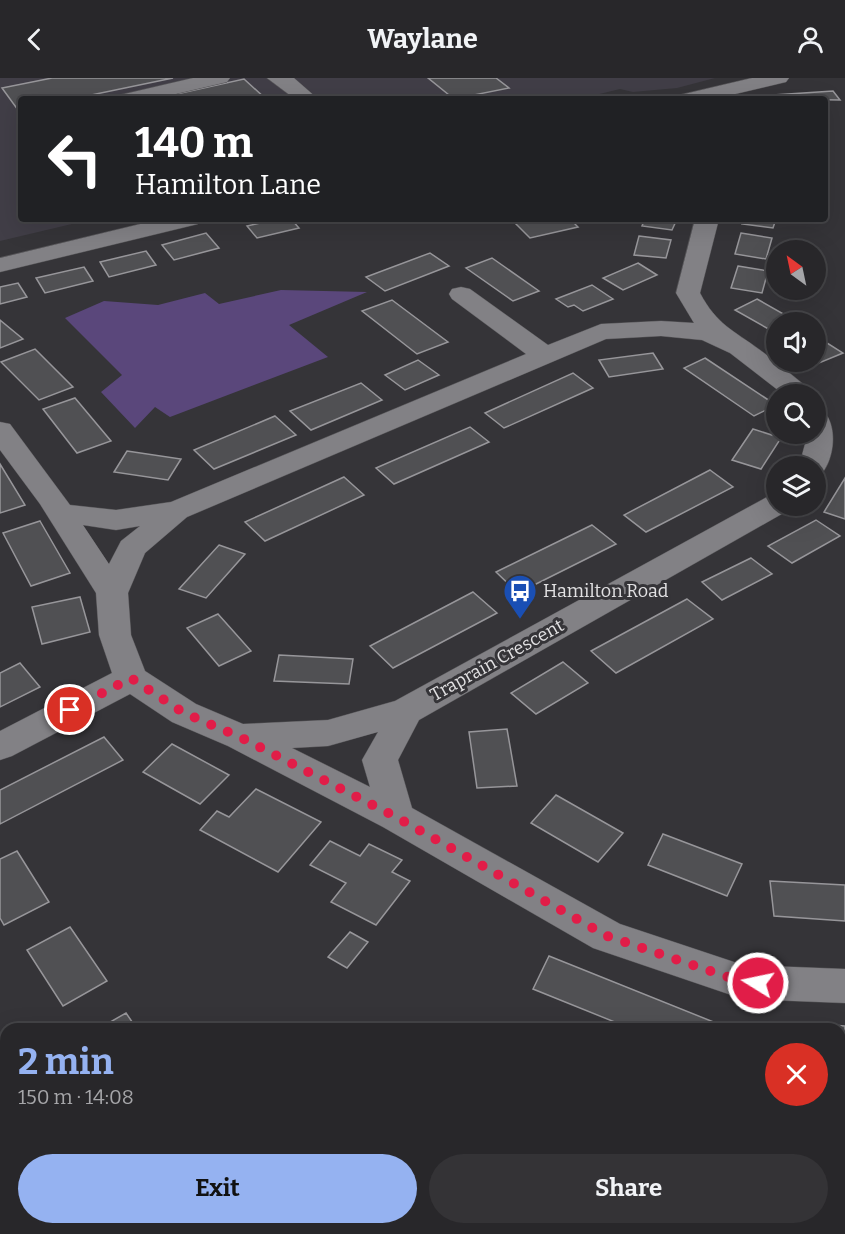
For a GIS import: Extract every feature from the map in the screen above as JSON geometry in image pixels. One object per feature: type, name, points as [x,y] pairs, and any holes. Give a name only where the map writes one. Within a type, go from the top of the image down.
[{"type":"street","points":[[140,96],[220,78]]},
{"type":"street","points":[[277,78],[284,80],[304,96]]},
{"type":"street","points":[[725,95],[779,78]]},
{"type":"street","points":[[0,265],[177,222]]},
{"type":"street","points":[[706,222],[688,293],[697,311],[721,337],[767,368],[786,384]]},
{"type":"street","points":[[60,513],[116,520],[177,510],[601,332],[688,293]]},
{"type":"street","points":[[461,294],[545,355]]},
{"type":"street","points":[[601,332],[666,327],[721,337]]},
{"type":"street","points":[[0,430],[60,513],[112,593]]},
{"type":"street","points":[[177,510],[132,548],[112,593],[115,634],[131,678],[184,713],[240,737],[396,817],[607,936],[743,982],[845,986]]},
{"type":"street","name":"Traprain Crescent","points":[[240,737],[328,733],[406,711],[766,510]]},
{"type":"street","points":[[0,747],[131,678]]},
{"type":"street","points":[[396,817],[380,759],[406,711]]},
{"type":"shaded area","points":[[0,78],[715,78],[677,88],[633,92],[620,89],[591,96],[18,96],[18,222],[80,222],[0,241]]},
{"type":"shaded area","points":[[281,290],[367,292],[289,325],[328,357],[170,417],[155,407],[135,428],[101,392],[122,375],[65,318],[104,301],[158,305],[205,293],[219,304]]},
{"type":"building","points":[[52,78],[173,78],[86,96],[18,96],[18,110],[2,88]]},
{"type":"building","points":[[428,78],[496,78],[509,88],[469,96],[450,96]]},
{"type":"building","points":[[244,79],[263,96],[168,96]]},
{"type":"building","points":[[833,91],[840,100],[828,100],[828,96],[774,95]]},
{"type":"building","points":[[264,222],[294,222],[299,228],[257,238],[247,226]]},
{"type":"building","points":[[514,222],[573,222],[578,227],[530,238]]},
{"type":"building","points":[[644,222],[676,222],[672,230],[642,226]]},
{"type":"building","points":[[743,222],[775,222],[773,228],[742,224]]},
{"type":"building","points":[[206,233],[219,248],[174,260],[162,245]]},
{"type":"building","points":[[741,233],[772,238],[766,240],[766,259],[735,254]]},
{"type":"building","points":[[639,236],[671,240],[666,258],[634,255]]},
{"type":"building","points":[[146,251],[156,265],[109,277],[100,262]]},
{"type":"building","points":[[430,253],[449,266],[385,291],[366,277]]},
{"type":"building","points":[[492,258],[539,291],[513,301],[466,268]]},
{"type":"building","points":[[638,263],[657,275],[623,290],[603,278]]},
{"type":"building","points":[[738,266],[766,271],[762,293],[731,288]]},
{"type":"building","points":[[84,267],[93,281],[45,293],[36,278]]},
{"type":"building","points":[[18,283],[27,297],[0,304],[0,287]]},
{"type":"building","points":[[592,285],[613,299],[583,311],[574,305],[568,307],[556,299]]},
{"type":"building","points":[[757,299],[780,312],[766,312],[766,328],[735,310]]},
{"type":"building","points":[[392,300],[448,342],[417,354],[362,311]]},
{"type":"building","points":[[0,320],[23,339],[0,348]]},
{"type":"building","points":[[826,342],[843,353],[826,360]]},
{"type":"building","points":[[35,349],[73,387],[39,400],[1,362]]},
{"type":"building","points":[[653,353],[663,369],[609,377],[599,360]]},
{"type":"building","points":[[705,358],[766,398],[766,410],[754,416],[684,368]]},
{"type":"building","points":[[418,360],[439,375],[405,390],[385,375]]},
{"type":"building","points":[[573,373],[593,388],[504,428],[485,413]]},
{"type":"building","points":[[361,383],[382,400],[311,430],[290,411]]},
{"type":"building","points":[[75,398],[111,441],[77,453],[43,409]]},
{"type":"building","points":[[275,416],[296,435],[214,469],[194,450]]},
{"type":"building","points":[[470,427],[489,442],[394,484],[376,468]]},
{"type":"building","points":[[753,429],[766,433],[766,444],[777,444],[769,456],[766,456],[766,461],[761,469],[732,460]]},
{"type":"building","points":[[127,451],[181,459],[168,480],[114,472]]},
{"type":"building","points":[[0,464],[25,505],[0,513]]},
{"type":"building","points":[[710,470],[733,487],[646,532],[624,515]]},
{"type":"building","points":[[344,477],[364,495],[265,541],[245,522]]},
{"type":"building","points":[[845,478],[845,519],[826,513],[826,509]]},
{"type":"building","points":[[816,520],[840,536],[792,563],[768,546]]},
{"type":"building","points":[[40,521],[70,573],[31,586],[3,533]]},
{"type":"building","points":[[592,525],[616,544],[518,593],[496,572]]},
{"type":"building","points":[[219,545],[245,554],[206,598],[179,589]]},
{"type":"building","points":[[751,558],[772,574],[722,600],[702,582]]},
{"type":"building","points":[[473,592],[497,613],[393,668],[370,646]]},
{"type":"building","points":[[80,597],[90,632],[42,644],[32,607]]},
{"type":"building","points":[[687,599],[713,619],[616,673],[591,651]]},
{"type":"building","points":[[218,614],[251,651],[219,666],[187,628]]},
{"type":"building","points":[[279,655],[353,659],[349,684],[274,681]]},
{"type":"building","points":[[563,662],[588,683],[536,714],[511,693]]},
{"type":"building","points":[[20,663],[40,687],[0,707],[0,673]]},
{"type":"building","points":[[507,729],[517,786],[477,788],[469,732]]},
{"type":"building","points":[[104,737],[123,760],[0,824],[0,790]]},
{"type":"building","points":[[172,744],[229,775],[200,804],[143,772]]},
{"type":"building","points":[[256,789],[321,822],[278,872],[200,830],[217,811],[229,817]]},
{"type":"building","points":[[556,795],[623,833],[598,862],[531,823]]},
{"type":"building","points":[[663,834],[742,864],[727,896],[648,865]]},
{"type":"building","points":[[330,841],[360,856],[369,844],[402,860],[392,872],[410,881],[376,925],[331,902],[346,883],[310,865]]},
{"type":"building","points":[[17,851],[49,902],[4,925],[0,918],[0,859]]},
{"type":"building","points":[[770,881],[845,885],[845,921],[774,916]]},
{"type":"building","points":[[70,927],[107,981],[63,1006],[27,950]]},
{"type":"building","points":[[350,932],[368,942],[347,968],[328,957]]},
{"type":"building","points":[[549,956],[716,1023],[617,1023],[533,989]]},
{"type":"building","points":[[126,1013],[133,1023],[108,1023]]},
{"type":"place","name":"Hamilton Road","points":[[520,620]]},
{"type":"route","points":[[70,710],[131,678],[184,713],[240,737],[396,817],[607,936],[743,982],[758,983]]}]
